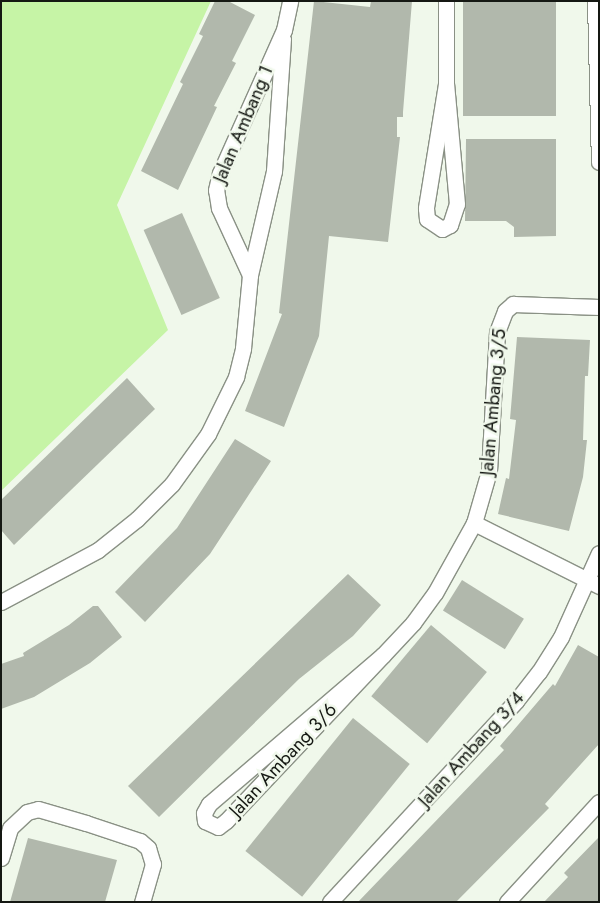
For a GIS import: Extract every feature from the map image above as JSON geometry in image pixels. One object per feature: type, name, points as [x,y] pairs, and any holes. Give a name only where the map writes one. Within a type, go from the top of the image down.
[{"type":"street","name":"Jalan Ambang 1","points":[[1,602],[98,550],[137,519],[172,484],[208,434],[236,377],[243,348],[250,275],[274,171],[284,30],[290,1]]},
{"type":"street","points":[[446,1],[446,84],[457,204],[450,225],[442,229],[427,220],[426,208],[446,84]]},
{"type":"street","points":[[595,1],[599,162]]},
{"type":"street","name":"Jalan Ambang 1","points":[[250,275],[219,208],[216,190],[220,173],[284,30]]},
{"type":"street","name":"Jalan Ambang 3/5","points":[[474,523],[489,470],[498,332],[505,311],[513,304],[599,307]]},
{"type":"street","points":[[474,523],[594,583]]},
{"type":"street","name":"Jalan Ambang 3/6","points":[[383,655],[209,804],[204,813],[205,821],[218,826],[226,820],[414,623],[435,593],[474,523]]},
{"type":"street","name":"Jalan Ambang 3/4","points":[[330,902],[516,701],[561,637],[594,583],[599,553]]},
{"type":"street","points":[[507,902],[599,802]]},
{"type":"street","points":[[1,858],[10,828],[18,818],[38,809],[140,841],[148,848],[154,864],[142,902]]},
{"type":"green space","points":[[1,1],[211,1],[117,205],[168,330],[1,491]]},
{"type":"building","points":[[215,1],[228,1],[255,15],[232,61],[236,63],[214,106],[217,107],[178,190],[141,171],[183,84],[180,82],[203,36],[199,34]]},
{"type":"building","points":[[314,1],[370,7],[371,1],[412,1],[403,117],[397,117],[397,137],[400,137],[388,242],[329,236],[319,336],[284,427],[245,411],[282,314],[279,313]]},
{"type":"building","points":[[463,1],[556,1],[556,116],[463,116]]},
{"type":"building","points":[[466,139],[556,139],[556,236],[514,237],[514,227],[506,221],[465,221]]},
{"type":"building","points":[[182,213],[220,298],[181,315],[144,230]]},
{"type":"building","points":[[517,337],[590,340],[588,376],[585,376],[583,440],[587,440],[583,477],[569,531],[498,514],[506,478],[509,479],[516,420],[510,419]]},
{"type":"building","points":[[127,378],[155,409],[14,545],[1,530],[1,500]]},
{"type":"building","points":[[235,439],[271,461],[210,554],[145,622],[115,592],[177,528]]},
{"type":"building","points":[[348,574],[381,605],[353,636],[299,679],[159,817],[128,786]]},
{"type":"building","points":[[462,580],[524,619],[505,649],[443,611]]},
{"type":"building","points":[[93,606],[98,606],[122,637],[90,663],[34,697],[1,709],[1,664],[24,656],[23,653],[69,625]]},
{"type":"building","points":[[431,625],[487,672],[427,743],[371,696]]},
{"type":"building","points":[[578,645],[599,657],[599,744],[545,804],[549,808],[456,902],[358,902],[504,750],[500,746],[553,684],[555,686]]},
{"type":"building","points":[[353,718],[410,764],[302,897],[245,851]]},
{"type":"building","points":[[599,837],[599,902],[544,902],[568,877],[564,873]]},
{"type":"building","points":[[28,838],[117,860],[105,902],[10,902]]}]
